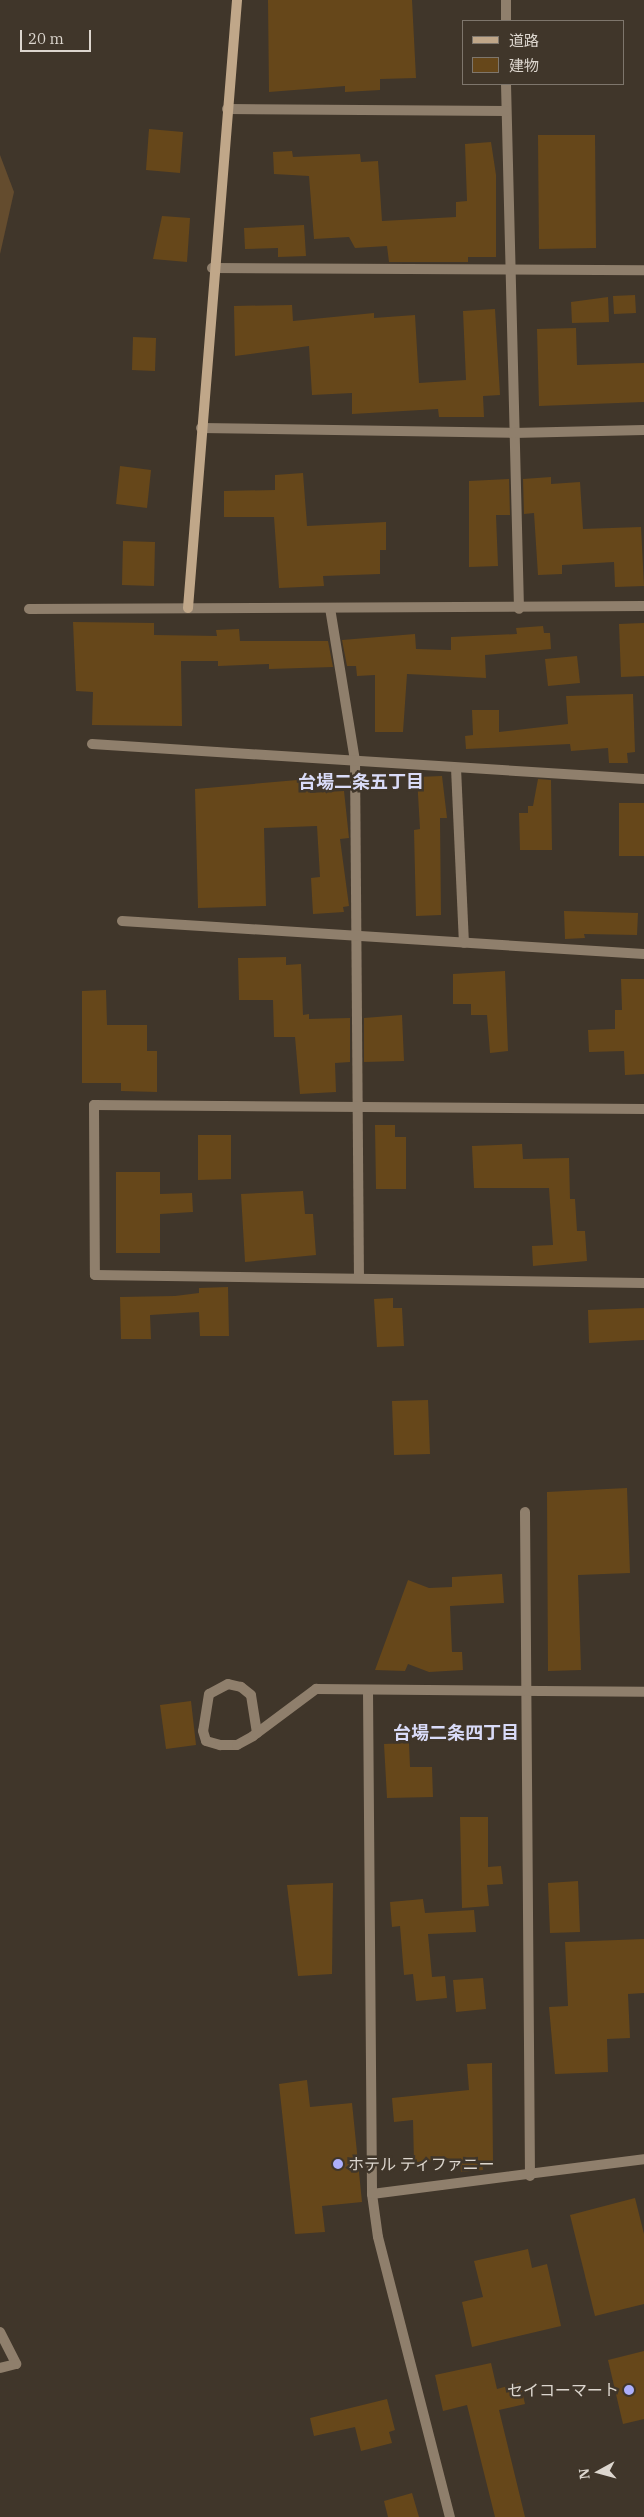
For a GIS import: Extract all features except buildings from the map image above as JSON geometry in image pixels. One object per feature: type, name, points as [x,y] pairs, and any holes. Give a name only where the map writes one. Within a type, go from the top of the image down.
[{"type":"street","points":[[188,608],[212,268],[237,0]]},
{"type":"street","points":[[506,0],[506,20]]},
{"type":"street","points":[[506,85],[513,271],[513,433],[519,609]]},
{"type":"street","points":[[227,109],[506,111]]},
{"type":"street","points":[[212,268],[513,271],[644,270]]},
{"type":"street","points":[[202,428],[513,433],[644,430]]},
{"type":"street","points":[[30,609],[519,609],[644,606]]},
{"type":"street","points":[[330,608],[355,760],[359,938],[359,1277]]},
{"type":"street","points":[[92,744],[644,779]]},
{"type":"street","points":[[456,768],[464,943]]},
{"type":"street","points":[[122,921],[359,938],[644,954]]},
{"type":"street","points":[[644,1109],[358,1110],[94,1105],[95,1275],[359,1277],[644,1284]]},
{"type":"street","points":[[525,1512],[530,2176]]},
{"type":"street","points":[[257,1733],[251,1695],[241,1687],[228,1684],[210,1694],[204,1711],[206,1741],[237,1745],[257,1733],[316,1689],[340,1686],[368,1692],[644,1692]]},
{"type":"street","points":[[368,1692],[372,2194],[378,2237],[450,2517]]},
{"type":"street","points":[[372,2194],[530,2176],[644,2158]]},
{"type":"street","points":[[0,2332],[16,2364],[0,2368]]},
{"type":"shaded area","points":[[0,155],[14,192],[0,254]]},
{"type":"place","name":"ホテル ティファニー","points":[[338,2164]]},
{"type":"place","name":"セイコーマート","points":[[629,2390]]},
{"type":"district","name":"台場二条五丁目","points":[[361,782]]},
{"type":"district","name":"台場二条四丁目","points":[[456,1733]]}]
